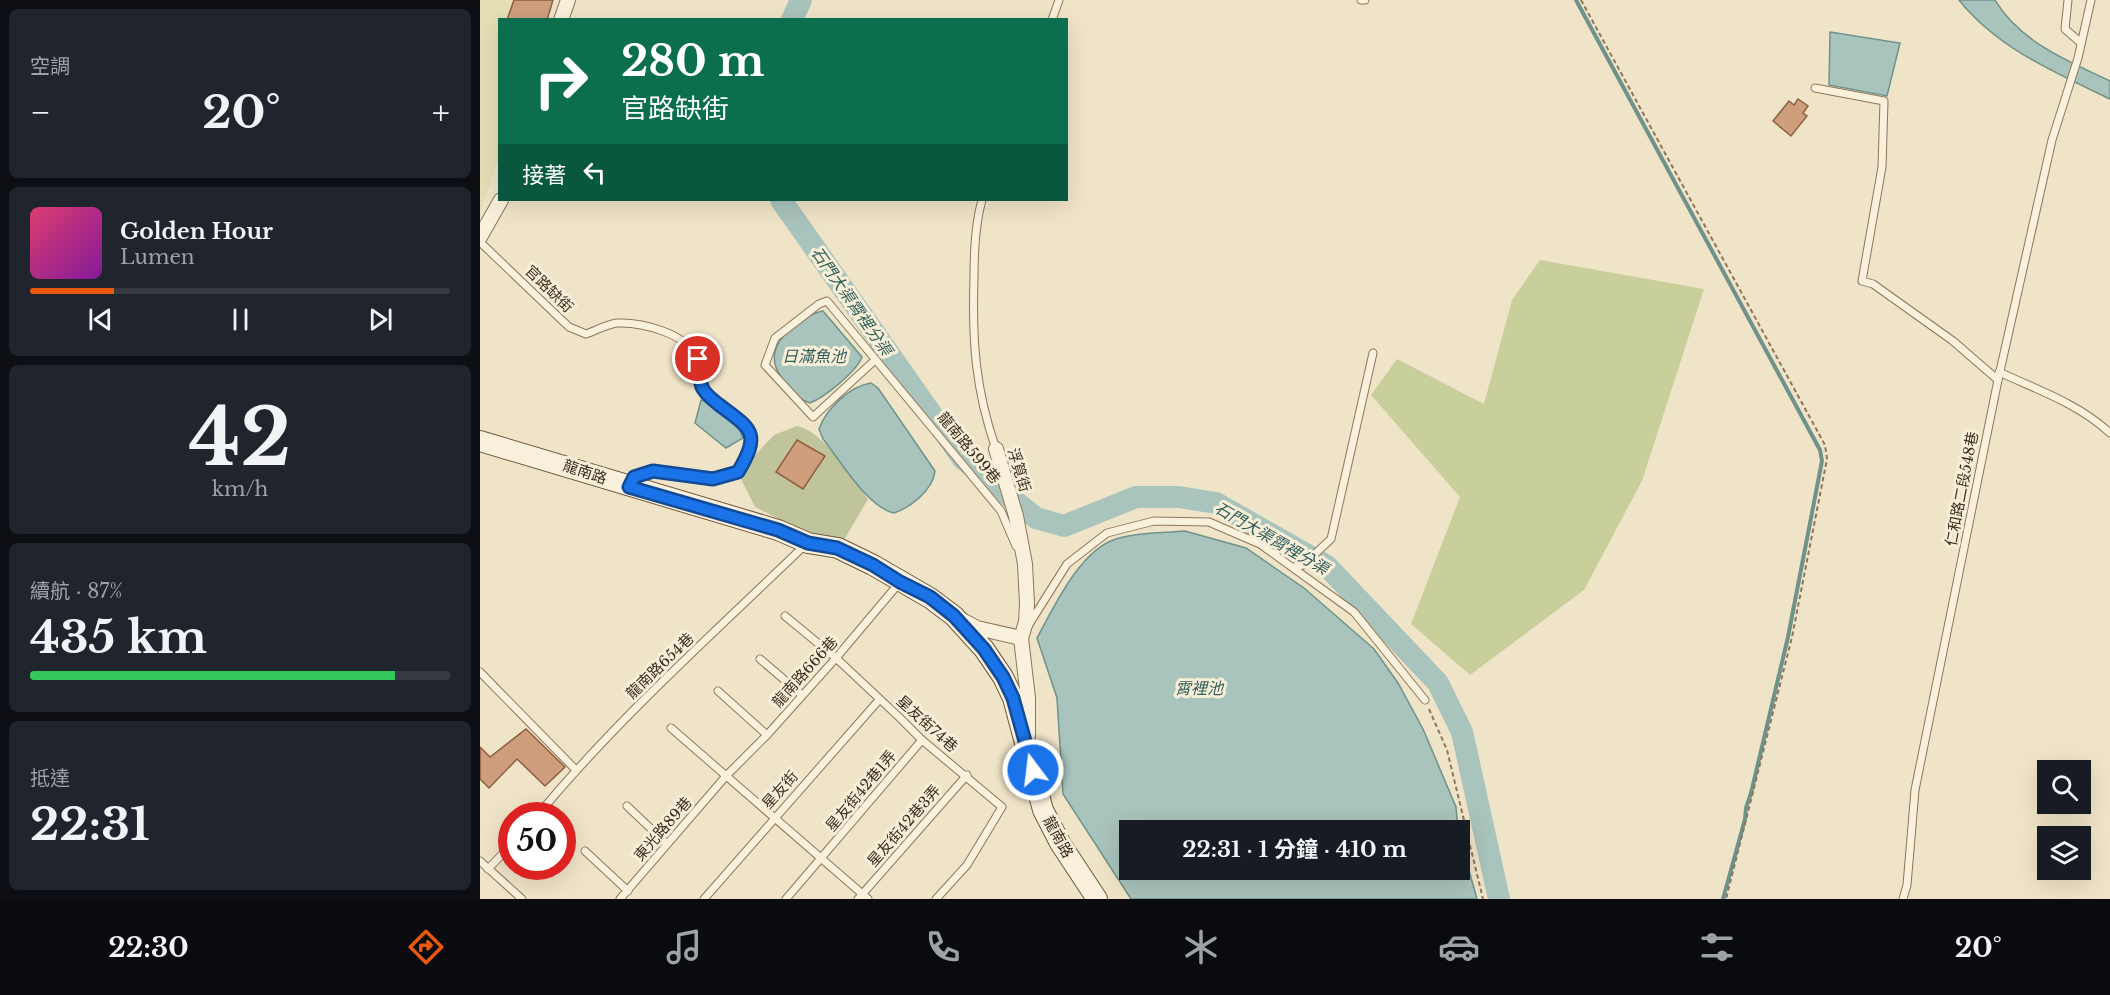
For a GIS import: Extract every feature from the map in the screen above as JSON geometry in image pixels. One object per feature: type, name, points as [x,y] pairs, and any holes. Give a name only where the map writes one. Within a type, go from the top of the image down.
[{"type":"main road","name":"龍南路","points":[[480,441],[778,530],[808,543],[837,548],[930,597],[954,616],[984,649],[1003,677],[1013,698],[1043,810],[1060,843],[1097,899]]},
{"type":"street","points":[[562,18],[568,0]]},
{"type":"street","points":[[480,237],[500,201]]},
{"type":"street","name":"浮筧街","points":[[996,449],[1016,516],[1025,564],[1027,604],[1026,622],[1021,638],[1028,699],[1028,750]]},
{"type":"street","points":[[954,616],[977,628],[1021,638]]},
{"type":"lane","points":[[1053,18],[1059,0]]},
{"type":"lane","points":[[2068,0],[2066,29],[2081,43],[2091,0]]},
{"type":"lane","name":"仁和路二段548巷","points":[[1903,899],[1907,885],[1915,790],[1999,372],[2052,140],[2081,43]]},
{"type":"lane","points":[[1815,88],[1884,101],[1882,167],[1862,281],[1873,284],[1953,341],[1998,380]]},
{"type":"lane","name":"浮筧街","points":[[982,201],[978,213],[974,263],[972,329],[979,393],[996,449]]},
{"type":"lane","name":"官路缺街","points":[[480,242],[569,327],[586,334],[615,323],[645,325],[661,329],[690,348],[698,359],[702,388],[713,400],[743,423],[753,437],[752,447],[738,472],[713,479],[653,471],[634,477],[629,487]]},
{"type":"lane","name":"龍南路599巷","points":[[875,360],[813,417],[765,365],[775,338],[819,304],[827,301],[1001,511],[1025,564]]},
{"type":"lane","points":[[1294,567],[1303,565],[1331,539],[1373,353]]},
{"type":"lane","points":[[1999,372],[2074,407],[2092,417],[2110,433]]},
{"type":"lane","points":[[1021,638],[1067,564],[1107,533],[1154,521],[1209,522],[1260,544],[1354,612],[1425,699]]},
{"type":"lane","name":"龍南路654巷","points":[[548,802],[575,769],[808,543]]},
{"type":"lane","name":"龍南路666巷","points":[[726,776],[767,735],[900,582]]},
{"type":"lane","name":"星友街74巷","points":[[785,616],[836,658],[921,740],[1002,807],[967,865],[936,899]]},
{"type":"lane","points":[[760,659],[802,695]]},
{"type":"lane","points":[[480,672],[575,769]]},
{"type":"lane","points":[[718,691],[767,735]]},
{"type":"lane","name":"星友街","points":[[704,899],[879,700]]},
{"type":"lane","points":[[671,728],[863,897]]},
{"type":"lane","name":"星友街42巷1弄","points":[[786,899],[921,740]]},
{"type":"lane","name":"東光路89巷","points":[[620,899],[726,776]]},
{"type":"lane","name":"星友街42巷3弄","points":[[863,897],[967,776]]},
{"type":"lane","points":[[627,806],[667,844]]},
{"type":"lane","points":[[585,851],[628,891]]},
{"type":"lane","points":[[488,869],[498,859]]},
{"type":"lane","points":[[480,861],[522,899]]},
{"type":"path","points":[[1581,0],[1825,445],[1827,459],[1792,637],[1726,899]]},
{"type":"path","points":[[1425,699],[1447,750],[1483,899]]},
{"type":"shaded area","points":[[480,0],[548,0],[542,18],[498,18],[498,160],[480,212]]},
{"type":"green space","points":[[1540,260],[1704,289],[1642,481],[1584,590],[1470,675],[1411,624],[1460,497],[1371,395],[1397,359],[1484,404],[1512,300]]},
{"type":"green space","points":[[797,426],[807,429],[827,446],[868,499],[844,540],[809,534],[755,507],[738,473],[774,435]]},
{"type":"water","points":[[1959,0],[1995,0],[2005,15],[2031,39],[2062,58],[2110,81],[2110,99],[2009,46],[1974,17]]},
{"type":"water","points":[[1830,32],[1900,43],[1887,96],[1829,85]]},
{"type":"water","name":"日滿魚池","points":[[823,311],[862,357],[853,370],[839,383],[810,403],[798,396],[781,378],[774,354],[786,333],[811,315]]},
{"type":"water","points":[[871,383],[878,388],[935,471],[926,491],[907,507],[894,513],[874,502],[864,492],[823,439],[819,429],[833,406],[855,389]]},
{"type":"water","points":[[701,400],[715,406],[732,418],[743,438],[726,448],[695,423]]},
{"type":"water","name":"霄裡池","points":[[1185,531],[1246,548],[1304,588],[1374,649],[1398,683],[1423,729],[1456,807],[1457,820],[1119,820],[1119,880],[1470,880],[1470,874],[1477,899],[1131,899],[1063,794],[1057,698],[1037,638],[1069,581],[1091,555],[1103,545],[1116,539],[1150,533]]},
{"type":"building","points":[[514,0],[553,0],[548,18],[508,18]]},
{"type":"building","points":[[1798,99],[1808,106],[1803,113],[1807,116],[1791,136],[1773,121],[1789,101],[1794,105]]},
{"type":"building","points":[[797,440],[825,456],[803,489],[776,472]]},
{"type":"building","points":[[526,729],[565,767],[545,786],[517,759],[489,788],[480,779],[480,747],[490,757]]},
{"type":"waterway","name":"石門大渠霄裡分渠","points":[[793,18],[801,0]]},
{"type":"waterway","points":[[1576,0],[1820,450],[1822,461],[1788,637],[1745,819],[1723,899]]},
{"type":"waterway","name":"石門大渠霄裡分渠","points":[[782,201],[963,459],[1036,518],[1064,526],[1136,497],[1179,497],[1216,503],[1327,566],[1438,683],[1462,732],[1499,899]]},
{"type":"route","points":[[698,359],[702,388],[713,400],[743,423],[753,437],[748,456],[738,472],[713,479],[653,471],[634,477],[629,487],[778,530],[808,543],[837,548],[930,597],[954,616],[984,649],[1003,677],[1013,698],[1033,770]]}]
